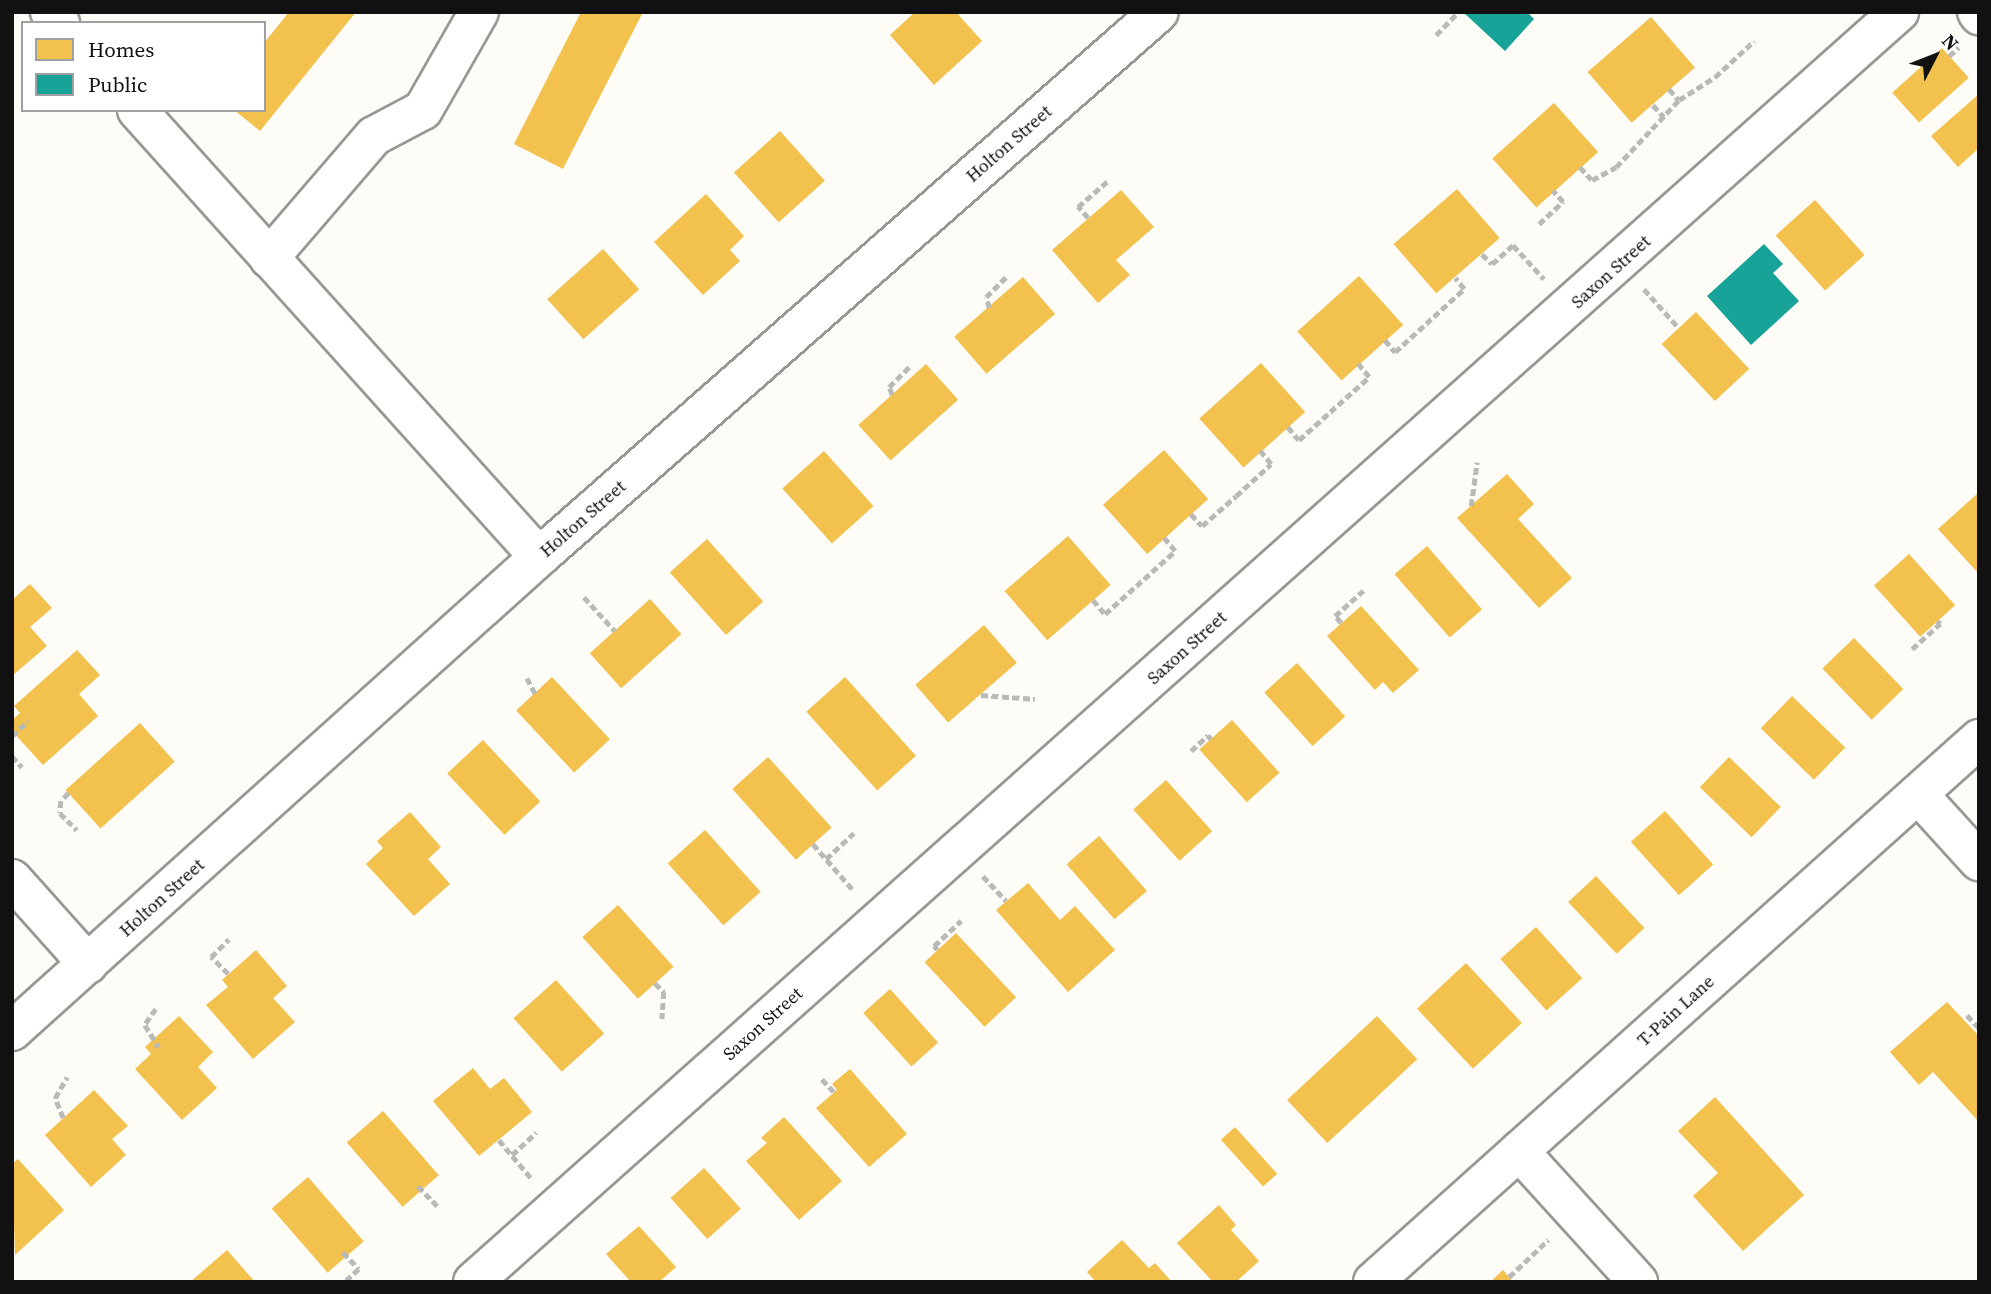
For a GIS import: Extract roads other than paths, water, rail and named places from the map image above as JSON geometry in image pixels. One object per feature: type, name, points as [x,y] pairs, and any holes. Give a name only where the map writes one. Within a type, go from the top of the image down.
[{"type":"street","points":[[269,258],[374,136],[423,110],[479,12]]},
{"type":"street","name":"Holton Street","points":[[12,1031],[539,557],[1159,12]]},
{"type":"street","name":"Saxon Street","points":[[473,1282],[1570,309],[1899,12]]},
{"type":"street","points":[[139,112],[539,557]]},
{"type":"street","name":"T-Pain Lane","points":[[1373,1282],[1979,739]]},
{"type":"street","points":[[1918,794],[1979,861]]},
{"type":"street","points":[[12,879],[88,964]]},
{"type":"street","points":[[1519,1151],[1638,1282]]}]
